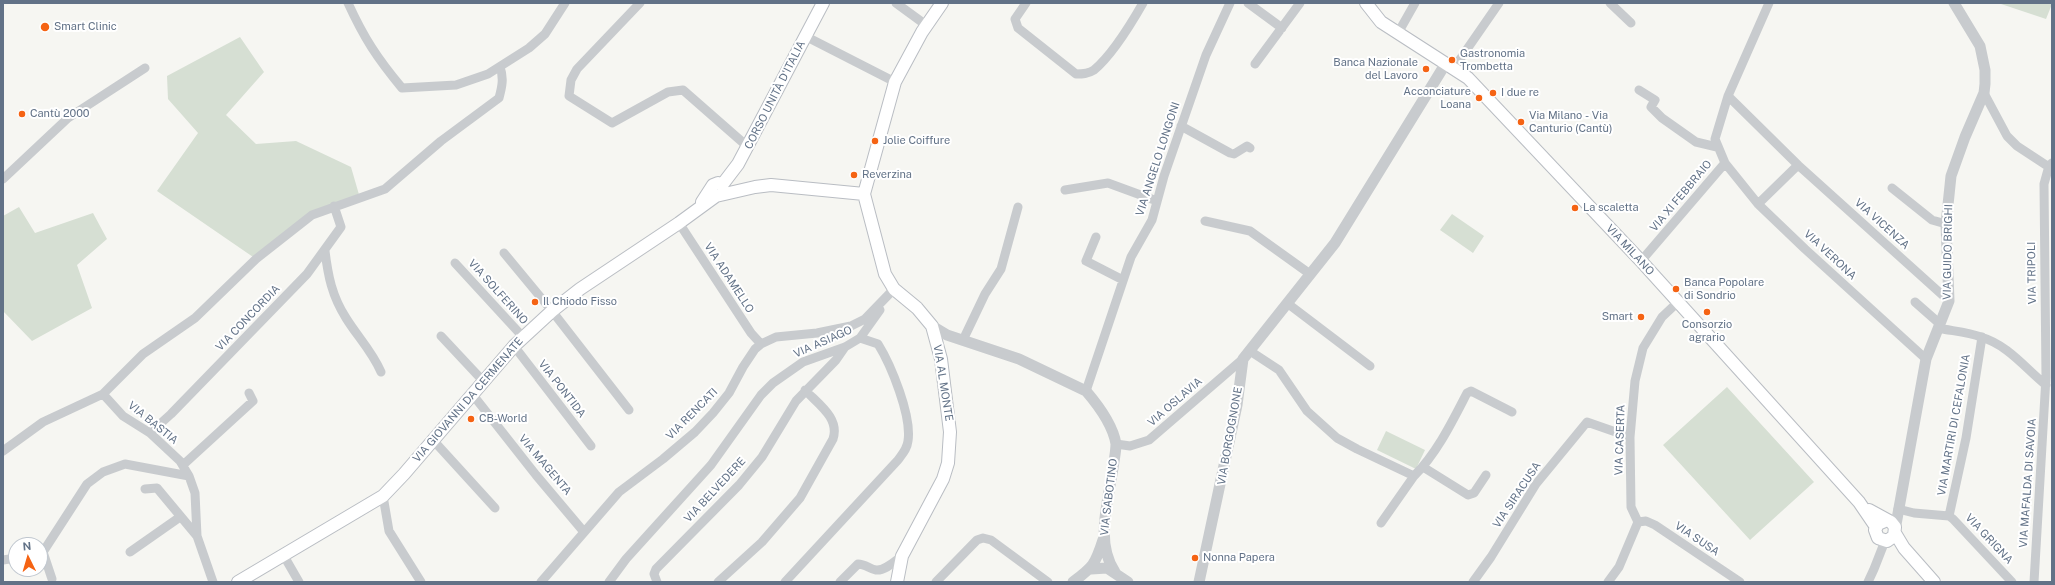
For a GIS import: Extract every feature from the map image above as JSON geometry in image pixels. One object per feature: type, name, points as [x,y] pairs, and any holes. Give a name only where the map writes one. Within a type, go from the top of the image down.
[{"type":"main road","name":"CORSO UNITÀ D'ITALIA","points":[[718,191],[748,148],[823,3]]},
{"type":"main road","points":[[864,194],[895,82],[926,25],[942,3]]},
{"type":"main road","name":"VIA MILANO","points":[[1366,3],[1381,22],[1468,78],[1642,261],[1859,502],[1904,548],[1934,582]]},
{"type":"main road","name":"VIA GIOVANNI DA CERMENATE","points":[[238,582],[383,496],[523,337],[552,311],[580,289],[679,223],[718,191],[771,185],[803,186],[864,194]]},
{"type":"main road","name":"VIA AL MONTE","points":[[864,194],[881,263],[891,293],[916,308],[940,337],[941,359],[950,432],[948,462],[943,479],[902,556],[897,582]]},
{"type":"street","points":[[348,3],[364,39],[402,88],[456,85],[488,74],[529,48],[544,34],[565,3]]},
{"type":"street","points":[[640,3],[577,69],[570,80],[569,96],[612,123],[668,92],[683,90],[748,148]]},
{"type":"street","points":[[896,3],[926,25]]},
{"type":"street","points":[[1026,3],[1015,19],[1018,28],[1076,74],[1084,74],[1093,70],[1114,47],[1131,24],[1143,3]]},
{"type":"street","name":"VIA ANGELO LONGONI","points":[[1086,391],[1131,257],[1152,220],[1181,126],[1206,55],[1230,3]]},
{"type":"street","points":[[1248,3],[1282,28]]},
{"type":"street","points":[[1255,64],[1300,3]]},
{"type":"street","points":[[1398,33],[1415,3]]},
{"type":"street","points":[[1450,66],[1499,3]]},
{"type":"street","points":[[1610,3],[1631,23]]},
{"type":"street","name":"VIA XI FEBBRAIO","points":[[1642,261],[1724,163],[1714,139],[1728,96],[1769,3]]},
{"type":"street","name":"VIA GUIDO BRIGHI","points":[[1886,531],[1898,509],[1926,359],[1949,301],[1946,224],[1951,176],[1965,137],[1984,93],[1985,70],[1980,46],[1954,3]]},
{"type":"street","points":[[805,36],[895,82]]},
{"type":"street","name":"VIA BORGOGNONE","points":[[1199,582],[1234,421],[1246,355],[1335,243],[1450,66]]},
{"type":"street","points":[[3,451],[43,422],[103,394],[144,354],[195,318],[256,259],[312,215],[385,189],[441,141],[499,98],[502,84],[500,67]]},
{"type":"street","points":[[3,179],[68,118],[145,68]]},
{"type":"street","points":[[1639,90],[1655,100],[1651,107],[1662,118],[1696,142],[1717,147]]},
{"type":"street","points":[[1984,93],[2007,136],[2017,146],[2051,166]]},
{"type":"street","points":[[1728,96],[1798,165],[1758,204]]},
{"type":"street","points":[[1181,126],[1230,153],[1234,154],[1247,146],[1250,148]]},
{"type":"street","name":"VIA VERONA","points":[[1724,163],[1758,204],[1805,249],[1926,359]]},
{"type":"street","name":"VIA VICENZA","points":[[1798,165],[1949,301]]},
{"type":"street","name":"VIA TRIPOLI","points":[[2046,385],[2044,184],[2051,166]]},
{"type":"street","points":[[1065,190],[1108,182],[1158,201]]},
{"type":"street","points":[[1892,188],[1932,220],[1946,224]]},
{"type":"street","name":"VIA CONCORDIA","points":[[150,433],[171,414],[289,294],[325,251],[341,227],[334,206]]},
{"type":"street","points":[[963,340],[986,294],[1001,269],[1018,207]]},
{"type":"street","points":[[1205,221],[1250,231],[1310,274]]},
{"type":"street","name":"VIA ADAMELLO","points":[[679,223],[751,333],[761,344]]},
{"type":"street","points":[[1096,237],[1086,261],[1123,280]]},
{"type":"street","points":[[325,251],[329,281],[335,296],[346,318],[374,357],[381,372]]},
{"type":"street","points":[[504,253],[552,311],[629,410]]},
{"type":"street","name":"VIA SOLFERINO","points":[[455,263],[523,337]]},
{"type":"street","points":[[860,338],[876,317],[891,293]]},
{"type":"street","name":"VIA RENCATI","points":[[541,582],[619,492],[663,459],[708,418],[730,393],[743,367],[755,349],[761,344],[776,337],[817,333],[851,326],[865,319],[891,293]]},
{"type":"street","name":"VIA CASERTA","points":[[1638,522],[1631,507],[1630,437],[1635,382],[1643,348],[1662,317],[1678,302]]},
{"type":"street","points":[[1915,302],[1939,326],[1982,337],[2010,352],[2046,385]]},
{"type":"street","points":[[1287,303],[1370,366]]},
{"type":"street","points":[[441,336],[484,382]]},
{"type":"street","points":[[940,337],[963,340],[1019,359],[1086,391],[1110,428],[1116,444]]},
{"type":"street","name":"VIA MARTIRI DI CEFALONIA","points":[[1949,516],[1966,438],[1982,337]]},
{"type":"street","name":"VIA ASIAGO","points":[[609,582],[626,559],[711,465],[761,395],[773,384],[803,362],[846,347],[860,338],[878,344],[888,361],[906,420],[908,439],[906,449],[898,460],[785,582]]},
{"type":"street","name":"VIA PONTIDA","points":[[514,346],[591,446]]},
{"type":"street","name":"VIA BELVEDERE","points":[[657,582],[654,574],[656,569],[739,485],[762,456],[796,401],[805,390],[836,360],[846,347]]},
{"type":"street","points":[[1246,355],[1279,370],[1307,411],[1337,438],[1414,476]]},
{"type":"street","name":"VIA OSLAVIA","points":[[1116,444],[1130,446],[1149,440],[1246,355]]},
{"type":"street","name":"VIA MAFALDA DI SAVOIA","points":[[2034,582],[2046,385]]},
{"type":"street","points":[[718,582],[762,542],[800,498],[833,439],[836,431],[832,419],[805,390]]},
{"type":"street","points":[[1381,523],[1414,476],[1423,467],[1452,422],[1467,394],[1472,391],[1478,393],[1512,412]]},
{"type":"street","points":[[183,465],[253,401],[249,393]]},
{"type":"street","name":"VIA BASTIA","points":[[103,394],[123,416],[150,433],[183,465],[195,493],[197,536],[213,582]]},
{"type":"street","name":"VIA MAGENTA","points":[[473,395],[584,532]]},
{"type":"street","name":"VIA SIRACUSA","points":[[1473,582],[1491,557],[1536,484],[1587,422],[1630,437]]},
{"type":"street","points":[[433,440],[495,508]]},
{"type":"street","name":"VIA SABOTINO","points":[[1115,572],[1106,554],[1104,537],[1116,444]]},
{"type":"street","points":[[48,542],[87,484],[103,472],[125,464],[189,476]]},
{"type":"street","points":[[1423,467],[1468,495],[1474,493],[1486,475]]},
{"type":"street","points":[[145,489],[157,488],[197,536]]},
{"type":"street","points":[[383,496],[389,531],[421,582]]},
{"type":"street","name":"VIA GRIGNA","points":[[1898,509],[1914,513],[1949,516],[2012,582]]},
{"type":"street","points":[[130,552],[180,517]]},
{"type":"street","name":"VIA SUSA","points":[[1638,522],[1646,521],[1655,525],[1740,582]]},
{"type":"street","points":[[1608,582],[1618,567],[1638,522]]},
{"type":"street","points":[[1868,582],[1878,562],[1886,531]]},
{"type":"street","points":[[1073,582],[1091,569],[1097,559],[1104,537]]},
{"type":"street","points":[[936,582],[977,540],[984,538],[991,540],[1048,582]]},
{"type":"street","points":[[284,556],[298,582]]},
{"type":"street","points":[[840,582],[858,564],[866,564],[876,570],[883,568],[902,556]]},
{"type":"street","name":"VIA SABOTINO","points":[[1091,569],[1102,568],[1115,572],[1128,582]]},
{"type":"street","points":[[48,570],[52,579]]},
{"type":"shaded area","points":[[1998,3],[2052,3],[2052,4],[2046,19]]},
{"type":"shaded area","points":[[240,37],[264,72],[226,115],[256,144],[296,141],[351,167],[360,198],[312,215],[256,259],[157,191],[198,133],[168,99],[167,76]]},
{"type":"shaded area","points":[[19,207],[35,233],[93,213],[107,239],[77,265],[92,308],[32,341],[3,311],[3,216]]},
{"type":"shaded area","points":[[1452,214],[1484,236],[1473,253],[1440,230]]},
{"type":"shaded area","points":[[1727,387],[1814,482],[1750,540],[1663,445]]},
{"type":"shaded area","points":[[1386,431],[1425,450],[1416,469],[1377,450]]},
{"type":"place","name":"Smart Clinic","points":[[45,27]]},
{"type":"place","name":"Gastronomia Trombetta","points":[[1452,60]]},
{"type":"place","name":"Banca Nazionale del Lavoro","points":[[1426,69]]},
{"type":"place","name":"I due re","points":[[1493,93]]},
{"type":"place","name":"Acconciature Loana","points":[[1479,98]]},
{"type":"place","name":"Cantù 2000","points":[[22,114]]},
{"type":"place","name":"Via Milano - Via Canturio (Cantù)","points":[[1521,122]]},
{"type":"place","name":"Jolie Coiffure","points":[[875,141]]},
{"type":"place","name":"Reverzina","points":[[854,175]]},
{"type":"place","name":"La scaletta","points":[[1575,208]]},
{"type":"place","name":"Banca Popolare di Sondrio","points":[[1676,289]]},
{"type":"place","name":"Il Chiodo Fisso","points":[[535,302]]},
{"type":"place","name":"Consorzio agrario","points":[[1707,312]]},
{"type":"place","name":"Smart","points":[[1641,317]]},
{"type":"place","name":"CB-World","points":[[471,419]]},
{"type":"place","name":"Nonna Papera","points":[[1195,558]]}]
